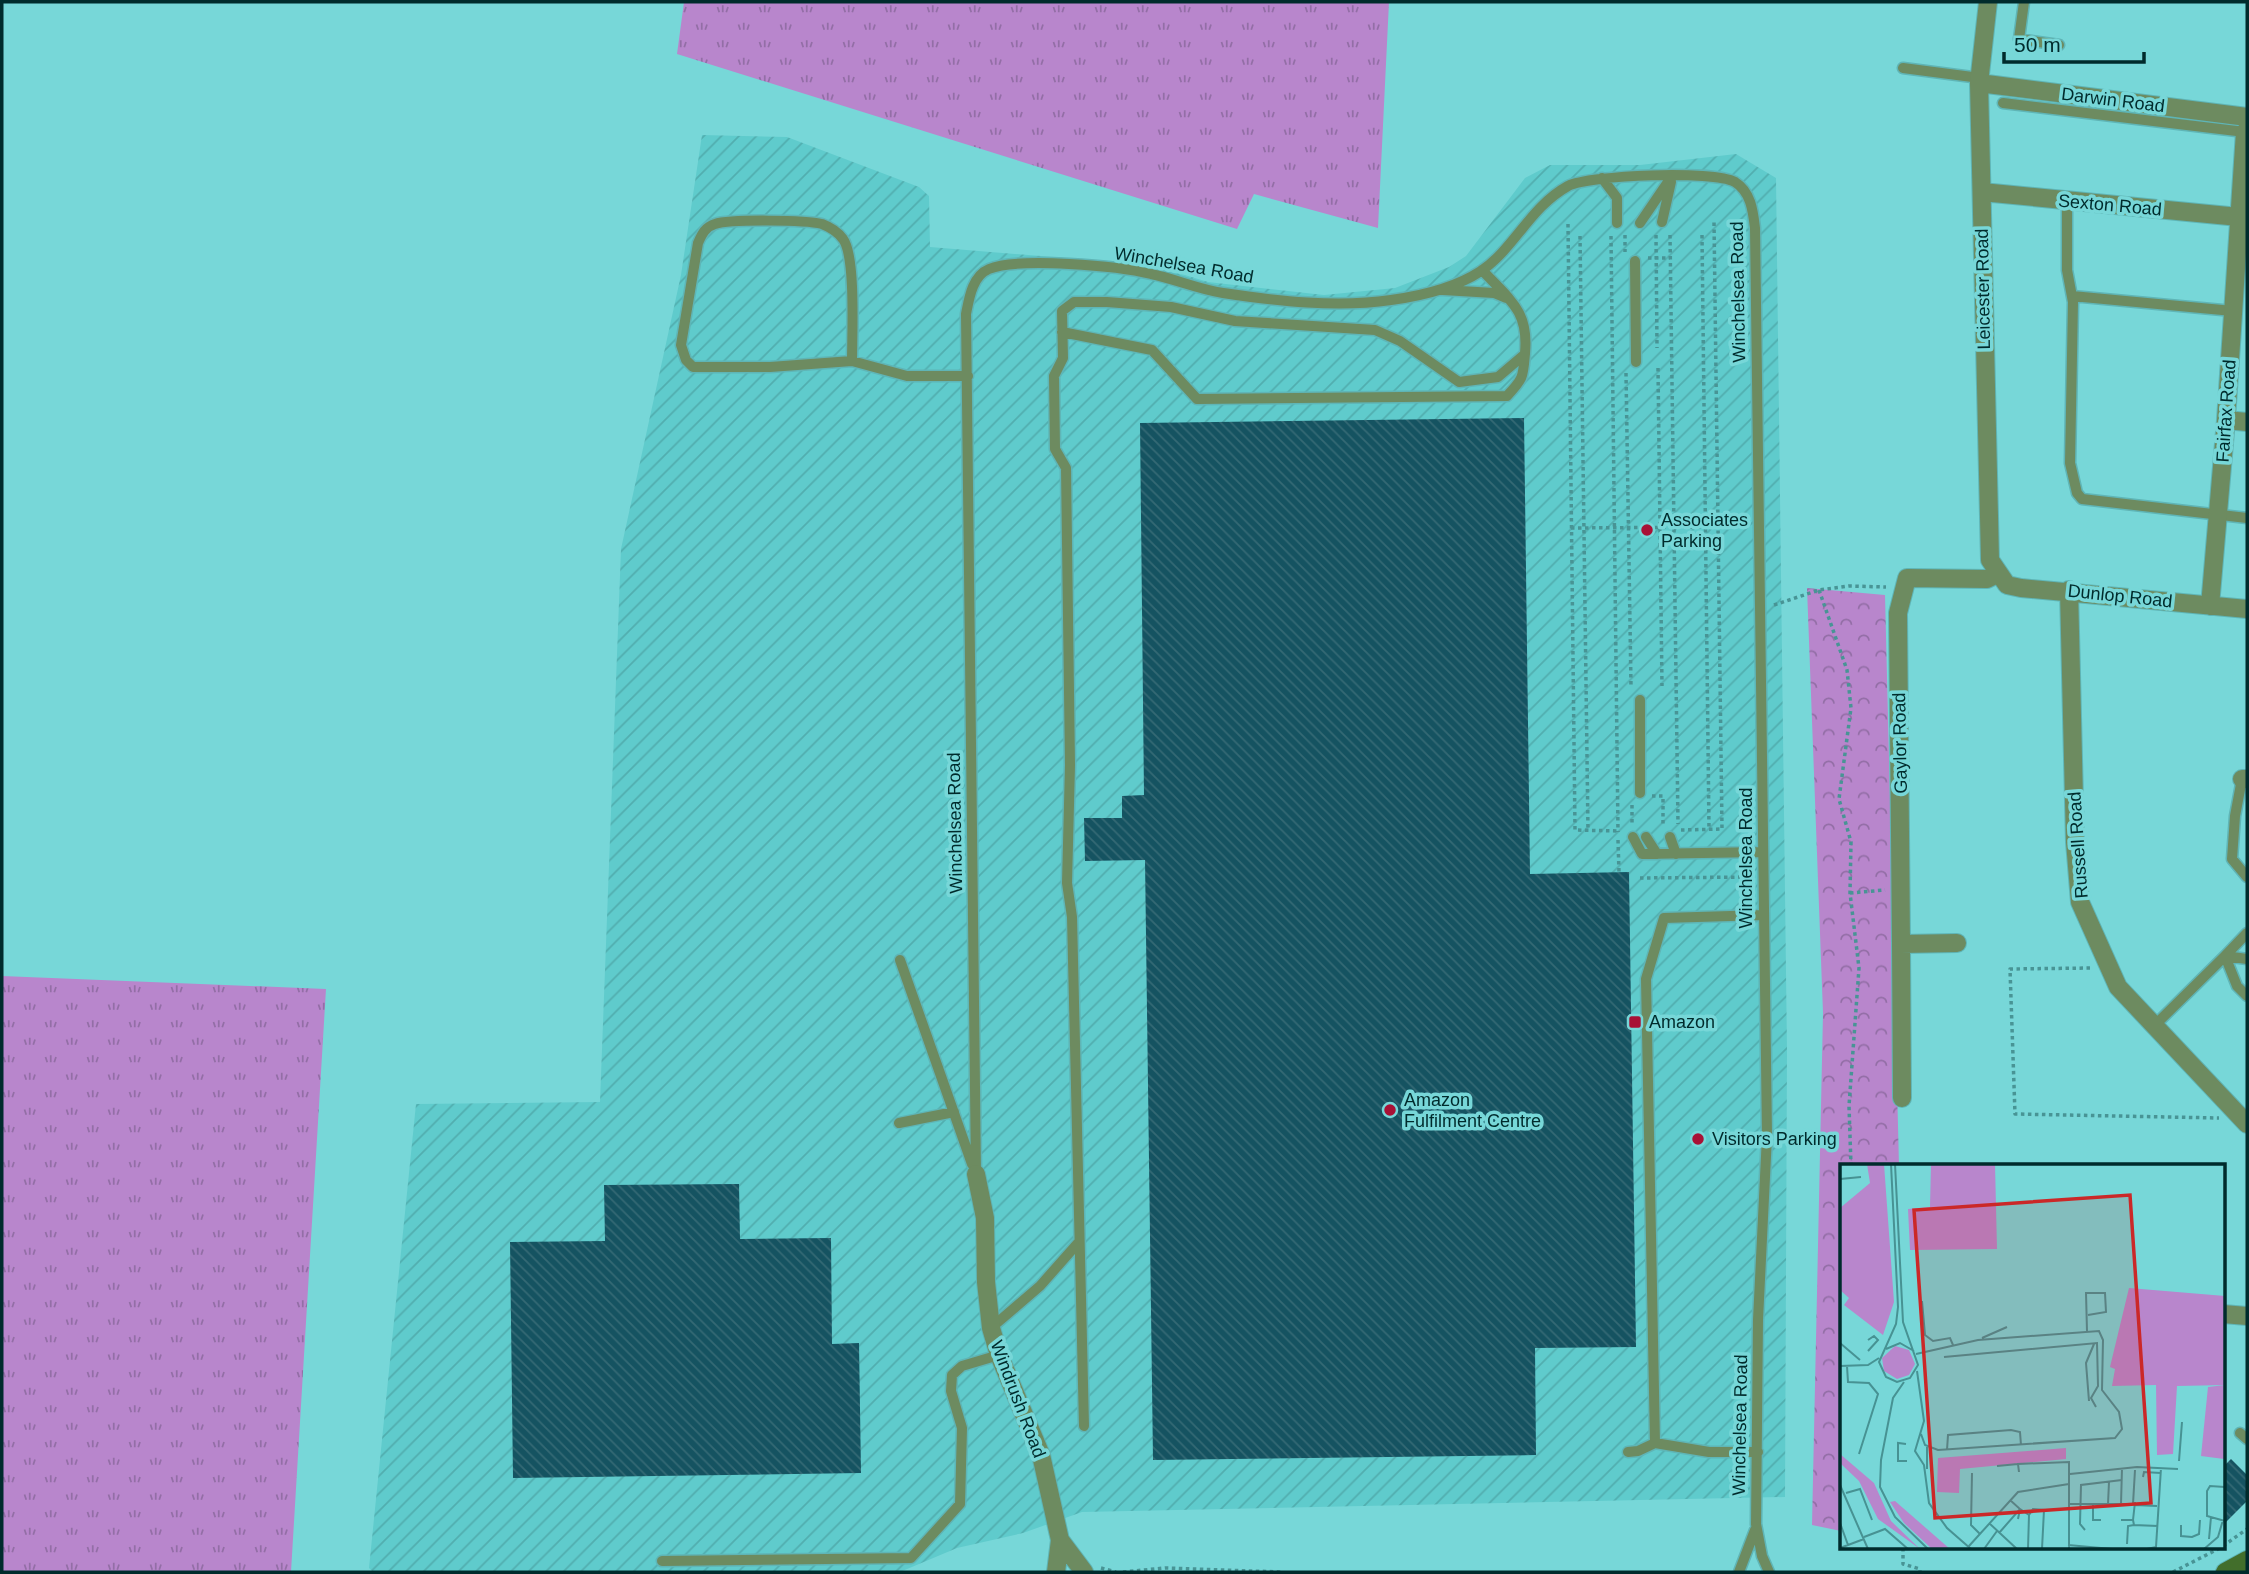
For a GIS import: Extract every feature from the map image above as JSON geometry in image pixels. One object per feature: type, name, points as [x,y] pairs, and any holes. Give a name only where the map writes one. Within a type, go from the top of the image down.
[{"type":"street","name":"Leicester Road","points":[[1988,2],[1980,81],[1988,541],[1990,560],[1997,574]]},
{"type":"street","name":"Darwin Road","points":[[1980,81],[2026,97],[2246,125]]},
{"type":"street","name":"Fairfax Road","points":[[2210,606],[2226,421],[2246,125]]},
{"type":"street","name":"Sexton Road","points":[[1982,192],[2239,217]]},
{"type":"street","points":[[2226,421],[2247,422]]},
{"type":"street","points":[[1907,578],[1987,579],[1997,574]]},
{"type":"street","name":"Dunlop Road","points":[[1997,574],[2007,585],[2247,609]]},
{"type":"street","name":"Gaylor Road","points":[[1902,1098],[1898,613],[1907,578]]},
{"type":"street","name":"Russell Road","points":[[2068,590],[2075,842],[2080,901],[2104,961],[2118,987],[2247,1124]]},
{"type":"street","points":[[1901,944],[1957,943]]},
{"type":"street","name":"Windrush Road","points":[[976,1174],[985,1218],[986,1282],[991,1328],[999,1355],[1041,1455],[1060,1541],[1056,1572]]},
{"type":"street","points":[[2224,1314],[2247,1316]]},
{"type":"street","name":"Windrush Road","points":[[1060,1541],[1091,1570]]},
{"type":"street","points":[[2225,1572],[2247,1560]]},
{"type":"lane","points":[[2024,2],[2019,39],[2059,45]]},
{"type":"lane","points":[[1903,68],[1980,81]]},
{"type":"lane","points":[[2003,103],[2026,97]]},
{"type":"lane","points":[[1659,222],[1672,176]]},
{"type":"lane","points":[[1640,223],[1672,176]]},
{"type":"lane","name":"Winchelsea Road","points":[[976,1174],[966,314],[971,291],[988,269],[1042,264],[1150,273],[1224,293],[1339,303],[1373,303],[1440,290],[1482,270],[1548,200],[1569,186],[1602,178],[1720,177],[1734,181],[1745,191],[1753,208],[1767,1149],[1759,1320],[1756,1524],[1762,1556],[1769,1572]]},
{"type":"lane","points":[[1602,178],[1617,198],[1616,223]]},
{"type":"lane","points":[[2067,201],[2067,270],[2072,296],[2070,463],[2077,493],[2081,499],[2247,518]]},
{"type":"lane","points":[[852,361],[850,259],[845,242],[835,231],[811,223],[739,221],[716,223],[704,230],[698,243],[681,345],[686,360],[693,366],[706,368],[852,361],[907,376],[968,376]]},
{"type":"lane","points":[[1635,261],[1636,362]]},
{"type":"lane","points":[[1062,332],[1152,350],[1197,399],[1507,396],[1524,378],[1528,336],[1525,321],[1482,270]]},
{"type":"lane","points":[[1440,290],[1494,293],[1509,299]]},
{"type":"lane","points":[[2072,296],[2233,310]]},
{"type":"lane","points":[[1084,1426],[1072,917],[1067,873],[1070,765],[1066,468],[1055,449],[1054,376],[1063,358],[1062,311],[1074,302],[1107,302],[1171,307],[1235,321],[1375,330],[1400,341],[1433,367],[1459,382],[1498,377],[1525,354]]},
{"type":"lane","points":[[1638,795],[1640,700]]},
{"type":"lane","points":[[2245,779],[2235,816],[2232,859],[2247,877]]},
{"type":"lane","points":[[1670,832],[1676,854]]},
{"type":"lane","points":[[1633,837],[1642,854],[1763,852]]},
{"type":"lane","points":[[1646,837],[1657,854]]},
{"type":"lane","points":[[1655,1443],[1646,979],[1664,918],[1764,915]]},
{"type":"lane","points":[[2153,1027],[2247,933]]},
{"type":"lane","points":[[2225,956],[2247,959]]},
{"type":"lane","points":[[2225,956],[2237,986],[2247,996]]},
{"type":"lane","points":[[900,960],[976,1174]]},
{"type":"lane","points":[[899,1123],[954,1112]]},
{"type":"lane","points":[[991,1328],[1040,1286],[1078,1243]]},
{"type":"lane","points":[[662,1561],[911,1558],[960,1504],[961,1428],[951,1391],[952,1375],[962,1366],[999,1355]]},
{"type":"lane","points":[[1628,1452],[1638,1451],[1655,1443],[1709,1452],[1758,1452]]},
{"type":"lane","name":"Winchelsea Road","points":[[1740,1572],[1756,1524]]},
{"type":"path","points":[[1657,348],[1659,222]]},
{"type":"path","points":[[1670,832],[1722,829],[1714,222]]},
{"type":"path","points":[[1568,224],[1575,831],[1632,831],[1638,795],[1663,796],[1670,832]]},
{"type":"path","points":[[1670,235],[1673,527],[1670,832]]},
{"type":"path","points":[[1702,235],[1709,829]]},
{"type":"path","points":[[1580,236],[1588,831]]},
{"type":"path","points":[[1611,236],[1619,872]]},
{"type":"path","points":[[1658,368],[1662,686]]},
{"type":"path","points":[[1626,369],[1631,686]]},
{"type":"path","points":[[1571,528],[1718,527]]},
{"type":"path","points":[[1781,605],[1819,590],[1849,586],[1890,587],[1907,578]]},
{"type":"path","points":[[1819,590],[1847,670],[1851,708],[1839,799],[1851,842],[1850,893],[1859,968],[1849,1106],[1851,1164]]},
{"type":"path","points":[[1640,878],[1764,877]]},
{"type":"path","points":[[1850,893],[1901,889]]},
{"type":"path","points":[[2104,961],[2093,968],[2010,969],[2015,1114],[2221,1118],[2232,1109]]},
{"type":"path","points":[[2224,1545],[2247,1529]]},
{"type":"path","points":[[1903,1550],[1903,1564],[1920,1569],[1920,1572]]},
{"type":"path","points":[[2173,1572],[2215,1550]]},
{"type":"path","points":[[1123,1572],[1165,1568],[1281,1572]]},
{"type":"path","points":[[1091,1570],[1116,1572]]},
{"type":"shaded area","points":[[702,135],[787,137],[919,187],[929,196],[930,247],[1152,265],[1208,282],[1324,295],[1395,288],[1449,267],[1466,256],[1525,178],[1550,165],[1640,165],[1736,154],[1776,178],[1787,1050],[1785,1497],[1082,1512],[1023,1533],[957,1548],[900,1572],[373,1572],[369,1568],[416,1104],[600,1102],[621,549],[681,275]]},
{"type":"green space","points":[[684,2],[1389,2],[1378,228],[1254,194],[1237,229],[677,54]]},
{"type":"green space","points":[[1807,588],[1885,595],[1899,1164],[1840,1164],[1840,1531],[1812,1525],[1823,1013]]},
{"type":"green space","points":[[2,976],[326,989],[291,1572],[2,1572]]},
{"type":"building","name":"Amazon Fulfilment Centre","points":[[1524,418],[1530,874],[1629,872],[1636,1347],[1535,1348],[1536,1455],[1153,1460],[1145,860],[1085,861],[1084,818],[1122,818],[1122,796],[1144,795],[1140,423]]},
{"type":"building","points":[[739,1184],[740,1239],[831,1238],[832,1344],[859,1343],[861,1473],[513,1478],[510,1242],[605,1241],[604,1185]]},
{"type":"building","points":[[2231,1459],[2247,1475],[2247,1501],[2224,1524],[2224,1466]]},
{"type":"place","name":"Associates Parking","points":[[1647,530]]},
{"type":"place","name":"Amazon","points":[[1635,1022]]},
{"type":"place","name":"Amazon Fulfilment Centre","points":[[1390,1110]]},
{"type":"place","name":"Visitors Parking","points":[[1698,1139]]}]
